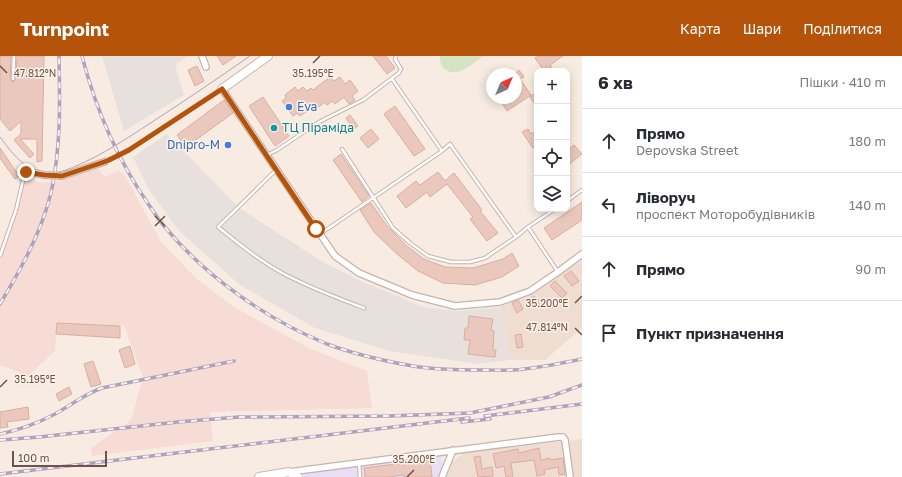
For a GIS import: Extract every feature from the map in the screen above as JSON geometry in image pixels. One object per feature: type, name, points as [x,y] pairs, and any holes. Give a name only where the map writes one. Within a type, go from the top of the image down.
[{"type":"street","points":[[202,56],[206,67]]},
{"type":"street","points":[[268,56],[222,89],[336,256],[359,273],[412,295],[455,306],[500,302],[530,291],[582,254]]},
{"type":"street","points":[[26,172],[62,176],[107,161]]},
{"type":"street","points":[[259,477],[359,462],[563,437],[565,440],[570,477]]},
{"type":"street","points":[[442,477],[452,450]]},
{"type":"street","points":[[289,472],[298,477]]},
{"type":"lane","points":[[14,56],[14,79]]},
{"type":"lane","points":[[267,155],[319,122],[363,100],[392,79],[401,71],[395,59],[396,56]]},
{"type":"lane","points":[[392,79],[442,151]]},
{"type":"lane","points":[[107,161],[129,150],[222,89]]},
{"type":"lane","points":[[320,234],[442,151],[450,144],[516,237]]},
{"type":"lane","points":[[342,149],[393,228],[428,256],[451,262],[470,262],[485,258],[550,212]]},
{"type":"lane","points":[[276,169],[218,227],[250,252],[284,274],[327,294],[364,308]]},
{"type":"lane","points":[[0,256],[16,210],[26,172]]},
{"type":"lane","points":[[570,198],[582,190]]},
{"type":"lane","points":[[528,227],[558,272]]},
{"type":"lane","points":[[359,462],[360,477]]},
{"type":"shaded area","points":[[102,56],[188,56],[175,65],[184,95],[124,131]]},
{"type":"shaded area","points":[[167,134],[238,207],[321,261],[361,281],[423,307],[456,311],[500,307],[510,360],[478,364],[389,351],[315,328],[240,285],[178,230],[149,190],[133,157]]},
{"type":"shaded area","points":[[99,168],[104,177],[119,170],[127,179],[161,242],[198,280],[234,307],[311,349],[367,371],[372,408],[210,412],[213,441],[92,456],[91,448],[131,420],[143,377],[124,326],[57,323],[55,351],[28,376],[0,365],[0,262],[26,179],[43,183],[58,181]]},
{"type":"shaded area","points":[[582,257],[582,328],[545,360],[510,360],[500,307],[531,293]]},
{"type":"shaded area","points":[[582,439],[582,477],[573,477],[568,441]]},
{"type":"shaded area","points":[[563,441],[568,477],[447,477],[452,463],[464,453]]},
{"type":"shaded area","points":[[436,455],[441,458],[443,465],[438,477],[304,477],[304,473]]},
{"type":"green space","points":[[440,56],[483,56],[466,69],[451,72],[444,69],[441,64]]},
{"type":"building","points":[[0,56],[11,56],[10,79],[13,82],[16,79],[17,56],[44,56],[42,161],[37,162],[37,139],[20,139],[34,154],[30,158],[14,140],[21,134],[21,121],[10,131],[0,119]]},
{"type":"building","points":[[217,56],[236,56],[223,65]]},
{"type":"building","points":[[373,56],[386,56],[395,68],[387,74]]},
{"type":"building","points":[[538,56],[563,56],[550,65],[552,68],[542,68],[535,58]]},
{"type":"building","points":[[197,66],[204,81],[195,86],[188,70]]},
{"type":"building","points":[[330,77],[334,81],[340,77],[345,84],[350,80],[358,91],[352,96],[355,100],[349,104],[344,97],[335,104],[332,101],[327,105],[325,102],[312,112],[310,109],[300,116],[297,113],[293,116],[282,101],[286,98],[285,95],[295,87],[298,91],[303,87],[307,91],[311,88],[313,90]]},
{"type":"building","points":[[522,82],[531,95],[522,101]]},
{"type":"building","points":[[534,94],[534,103],[530,97]]},
{"type":"building","name":"ТЦ Піраміда","points":[[263,97],[289,136],[275,146],[249,106]]},
{"type":"building","points":[[224,100],[233,113],[186,147],[177,135]]},
{"type":"building","points":[[503,104],[518,104],[507,111]]},
{"type":"building","points":[[395,106],[425,149],[414,156],[384,114]]},
{"type":"building","points":[[350,115],[358,126],[353,129],[346,118]]},
{"type":"building","points":[[371,129],[379,139],[368,148],[360,138]]},
{"type":"building","points":[[528,129],[531,134],[534,132],[533,148],[522,132]]},
{"type":"building","points":[[574,145],[582,154],[570,164],[570,148]]},
{"type":"building","points":[[0,148],[19,176],[15,179],[0,158]]},
{"type":"building","points":[[341,154],[369,196],[362,202],[333,160]]},
{"type":"building","points":[[438,172],[445,181],[454,173],[482,210],[480,211],[498,233],[487,241],[470,219],[473,217],[447,184],[430,197],[427,192],[406,208],[397,196],[416,181],[420,185]]},
{"type":"building","points":[[582,202],[582,220],[552,240],[544,228],[567,212],[570,212],[570,210]]},
{"type":"building","points":[[371,203],[387,226],[407,246],[424,259],[445,267],[473,268],[503,259],[512,253],[519,266],[502,277],[475,285],[443,283],[418,271],[397,254],[374,232],[360,210]]},
{"type":"building","points":[[571,271],[579,281],[572,286],[564,276]]},
{"type":"building","points":[[555,281],[567,293],[562,298],[550,286]]},
{"type":"building","points":[[534,296],[537,300],[557,301],[556,308],[536,306],[534,308],[528,301]]},
{"type":"building","points":[[518,300],[523,309],[517,313],[512,303]]},
{"type":"building","points":[[469,316],[493,319],[491,330],[494,331],[493,350],[496,350],[495,357],[468,354],[470,340],[464,340],[465,328],[468,328]]},
{"type":"building","points":[[57,323],[120,326],[120,338],[56,334]]},
{"type":"building","points":[[521,334],[523,347],[517,348],[515,335]]},
{"type":"building","points":[[130,346],[135,364],[125,368],[119,350]]},
{"type":"building","points":[[93,361],[101,384],[91,387],[84,364]]},
{"type":"building","points":[[69,387],[72,394],[59,401],[56,394]]},
{"type":"building","points":[[28,407],[29,419],[7,422],[8,427],[0,428],[0,412]]},
{"type":"building","points":[[539,448],[541,460],[563,458],[565,474],[559,475],[558,467],[544,470],[545,474],[537,476],[534,460],[511,463],[513,477],[506,477],[504,466],[496,468],[493,454],[518,449],[519,453]]},
{"type":"building","points":[[480,456],[482,469],[492,467],[493,476],[478,477],[474,457]]},
{"type":"building","points":[[430,460],[432,477],[404,477],[404,475],[365,477],[364,468]]},
{"type":"tram line","points":[[0,137],[14,155],[25,165],[46,173],[54,173],[65,170],[95,157],[123,141],[250,56]]},
{"type":"railway","points":[[0,304],[30,250],[42,222],[51,193],[57,159],[60,108],[59,56]]},
{"type":"railway","points":[[82,56],[94,96],[117,152],[158,218],[181,245],[218,279],[238,295],[260,309],[304,334],[327,344],[369,357],[413,366],[449,370],[514,370],[582,359]]},
{"type":"railway","points":[[0,434],[42,420],[90,393],[102,388],[234,361]]},
{"type":"railway","points":[[0,440],[239,417],[389,416],[470,413],[549,397],[582,385]]},
{"type":"railway","points":[[485,416],[582,404]]},
{"type":"railway","points":[[0,474],[469,418]]},
{"type":"railway","points":[[462,422],[490,419]]},
{"type":"place","name":"Eva","points":[[289,107]]},
{"type":"place","name":"ТЦ Піраміда","points":[[274,128]]},
{"type":"place","name":"Dnipro-M","points":[[228,145]]},
{"type":"route","points":[[26,172],[62,176],[107,161],[129,150],[222,89],[316,229]]}]
